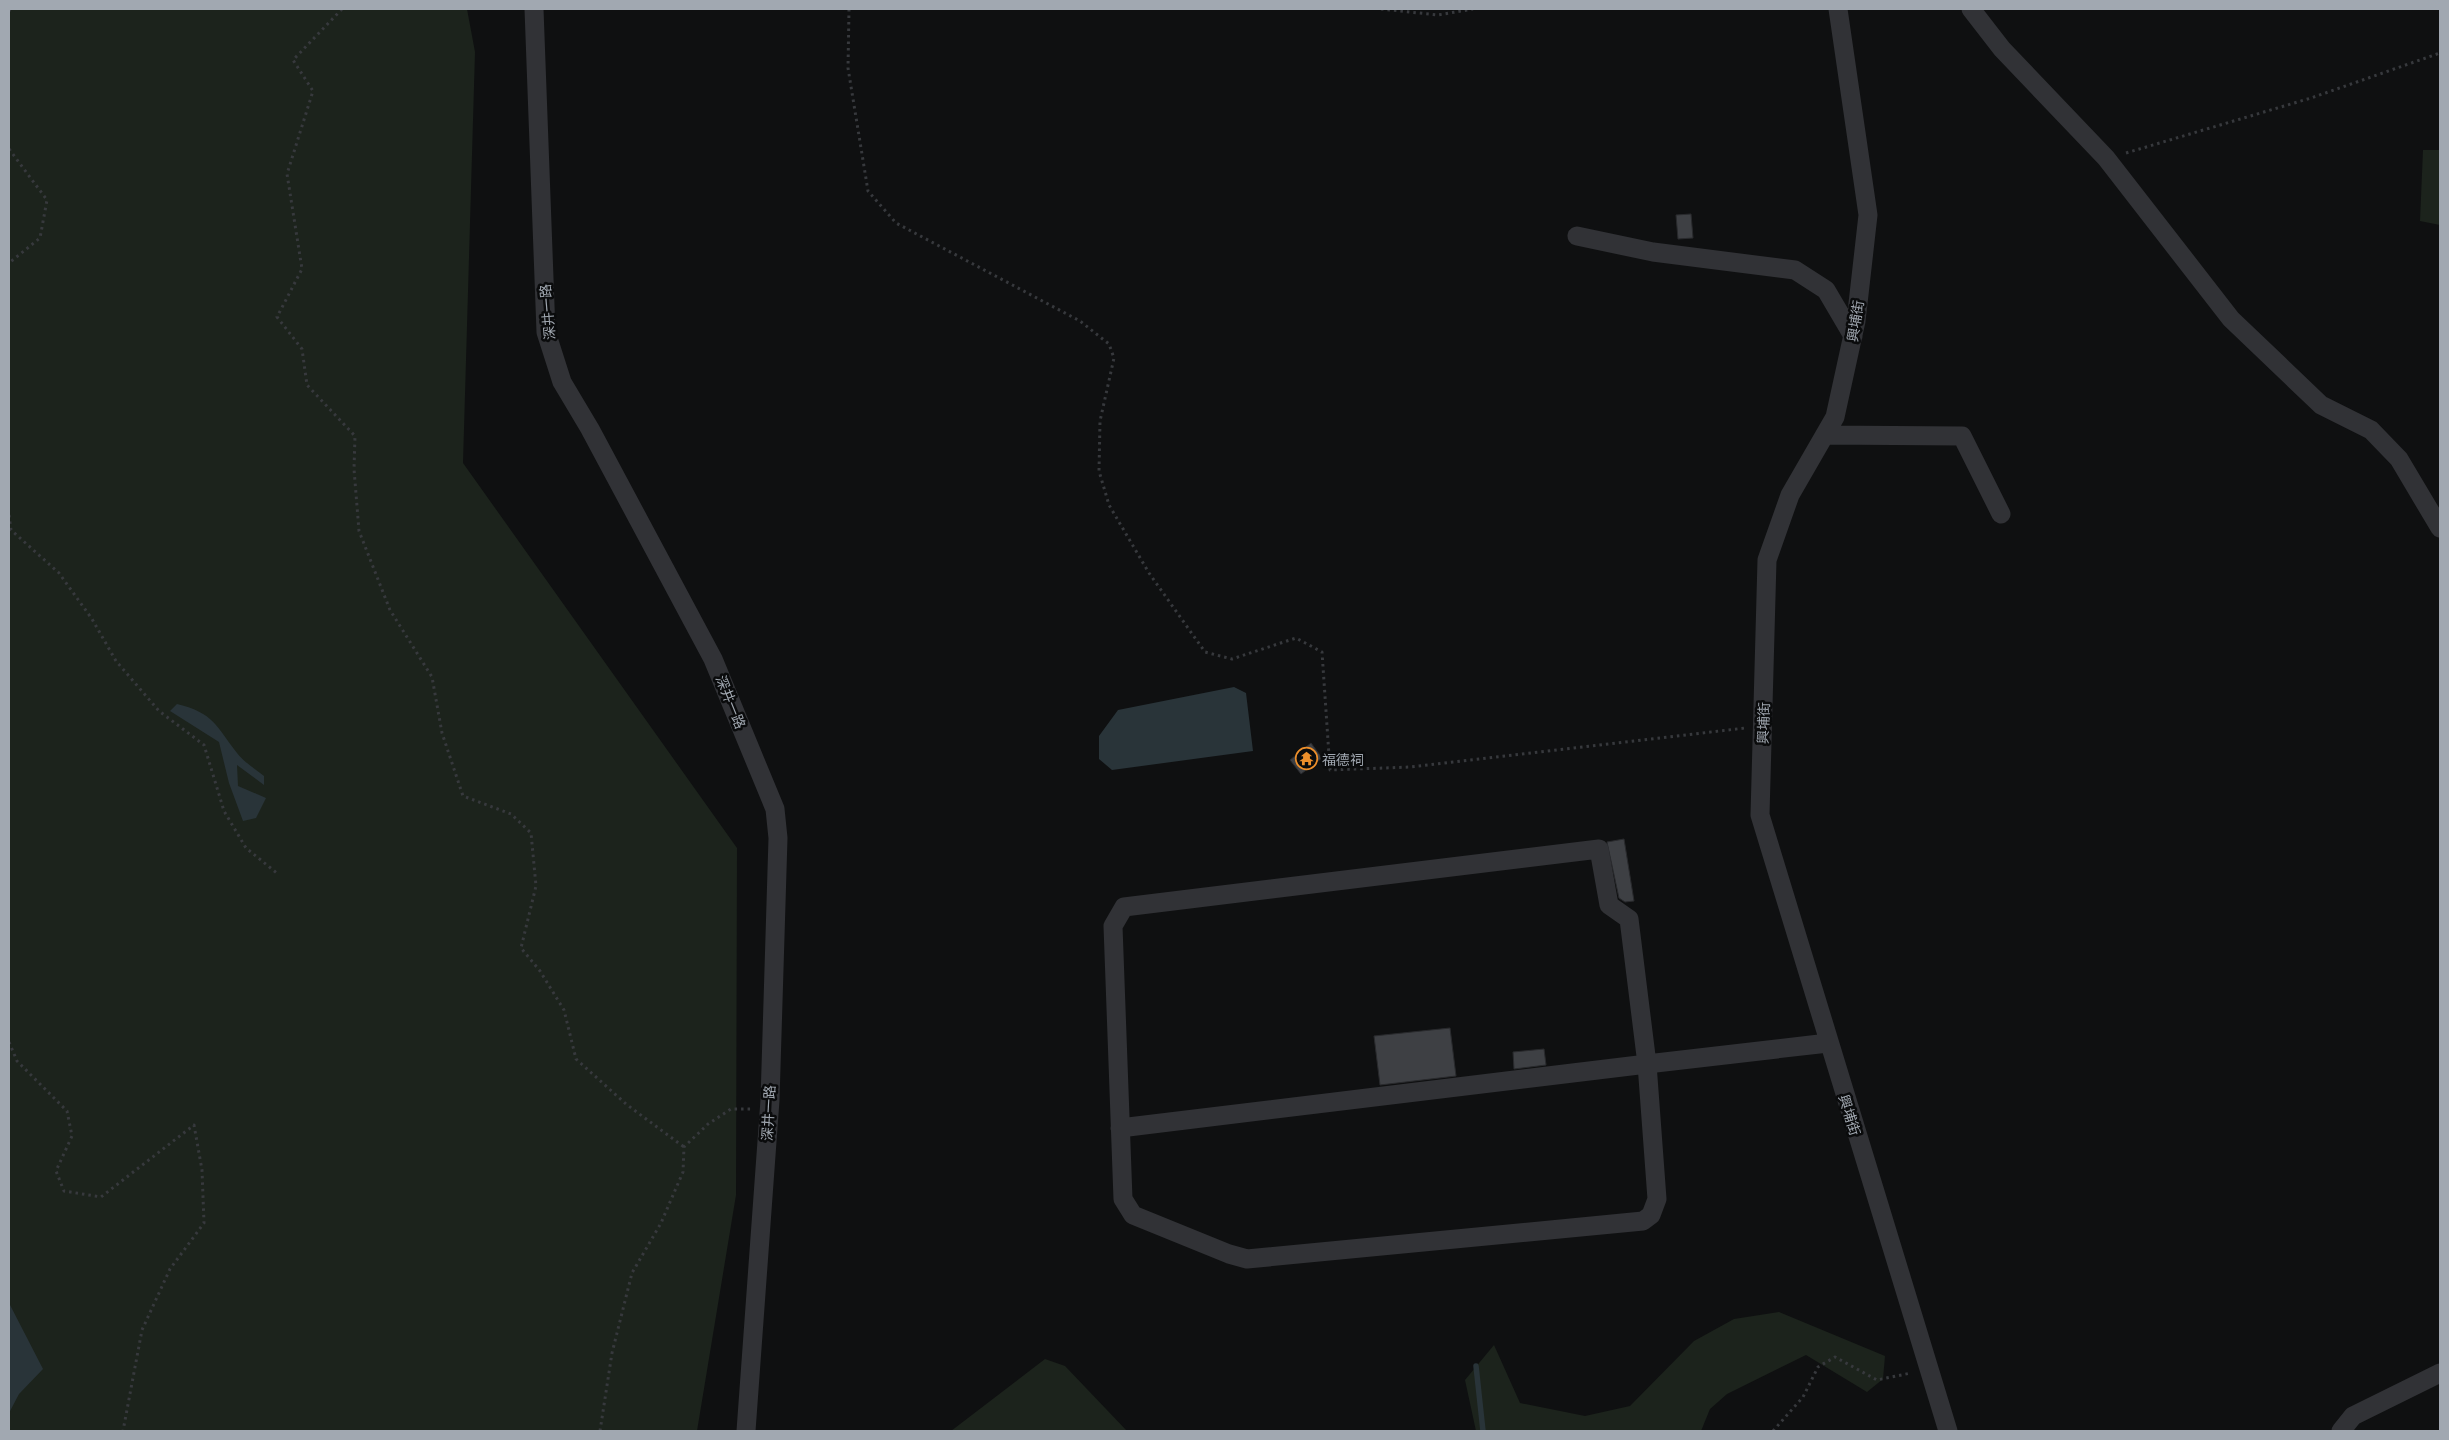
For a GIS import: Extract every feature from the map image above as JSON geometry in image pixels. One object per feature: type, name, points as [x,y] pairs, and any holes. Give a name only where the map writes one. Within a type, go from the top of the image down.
[{"type":"street","name":"深井一路","points":[[534,9],[546,332],[562,382],[590,429],[713,659],[775,809],[778,838],[769,1108],[746,1431]]},
{"type":"street","name":"興埔街","points":[[1838,9],[1868,215],[1853,336],[1835,416],[1790,495],[1767,560],[1760,815],[1828,1043],[1948,1431]]},
{"type":"street","points":[[1971,9],[2002,49],[2106,158],[2231,319],[2322,405],[2372,430],[2399,459],[2440,528]]},
{"type":"street","points":[[1576,236],[1653,252],[1796,270],[1826,290],[1853,336]]},
{"type":"street","points":[[1825,435],[1962,436],[2001,514]]},
{"type":"street","points":[[1599,849],[1609,905],[1629,918],[1647,1064],[1657,1199],[1651,1215],[1643,1221],[1247,1259],[1229,1254],[1132,1215],[1123,1200],[1112,926],[1124,907],[1599,849]]},
{"type":"street","points":[[1120,1128],[1828,1043]]},
{"type":"street","points":[[2340,1431],[2353,1416],[2440,1374]]},
{"type":"path","points":[[342,9],[292,60],[313,92],[288,174],[302,269],[277,317],[302,349],[307,385],[355,436],[354,470],[359,531],[390,610],[432,677],[442,733],[464,796],[511,814],[531,833],[536,886],[521,948],[540,971],[564,1010],[576,1059],[626,1104],[684,1148]]},
{"type":"path","points":[[849,9],[848,68],[868,191],[896,224],[1080,321],[1109,344],[1114,358],[1100,421],[1099,471],[1109,505],[1149,573],[1205,652],[1232,659],[1296,638],[1322,652],[1330,770],[1410,767],[1763,726]]},
{"type":"path","points":[[1381,9],[1438,15],[1473,9]]},
{"type":"path","points":[[2106,158],[2311,98],[2440,53]]},
{"type":"path","points":[[9,148],[47,200],[40,238],[9,263]]},
{"type":"path","points":[[9,515],[11,530],[59,573],[92,619],[116,661],[159,711],[204,745],[224,812],[246,848],[278,874]]},
{"type":"path","points":[[9,1042],[17,1061],[67,1111],[72,1136],[56,1171],[64,1191],[101,1196],[194,1125],[202,1170],[204,1223],[170,1269],[142,1330],[123,1431]]},
{"type":"path","points":[[600,1431],[612,1353],[632,1273],[661,1223],[683,1172],[684,1148],[708,1124],[731,1110],[769,1108]]},
{"type":"path","points":[[1773,1431],[1803,1397],[1818,1367],[1835,1357],[1877,1380],[1929,1370]]},
{"type":"shaded area","points":[[9,9],[467,9],[475,52],[463,463],[737,848],[736,1195],[697,1431],[9,1431]]},
{"type":"shaded area","points":[[2423,150],[2440,150],[2440,225],[2420,221]]},
{"type":"shaded area","points":[[1234,687],[1246,693],[1253,751],[1112,770],[1099,759],[1099,736],[1118,710]]},
{"type":"shaded area","points":[[177,704],[207,716],[219,728],[240,756],[264,776],[264,785],[237,765],[238,786],[266,798],[256,818],[243,821],[229,783],[219,742],[170,711]]},
{"type":"shaded area","points":[[9,1303],[43,1369],[19,1394],[9,1413]]},
{"type":"shaded area","points":[[1779,1312],[1885,1356],[1883,1379],[1867,1392],[1806,1355],[1727,1394],[1710,1409],[1701,1431],[1476,1431],[1465,1380],[1494,1345],[1520,1403],[1585,1416],[1630,1406],[1694,1341],[1734,1319]]},
{"type":"shaded area","points":[[1045,1359],[1065,1366],[1127,1431],[951,1431]]},
{"type":"building","points":[[1691,214],[1693,238],[1678,239],[1676,215]]},
{"type":"building","name":"福德祠","points":[[1311,743],[1322,758],[1301,774],[1290,760]]},
{"type":"building","points":[[1624,839],[1634,901],[1625,902],[1619,898],[1607,842]]},
{"type":"building","points":[[1450,1028],[1456,1076],[1380,1085],[1374,1036]]},
{"type":"building","points":[[1544,1049],[1546,1065],[1514,1069],[1513,1052]]},
{"type":"waterway","points":[[1476,1366],[1483,1431]]},
{"type":"place","name":"福德祠","points":[[1306,759]]}]
